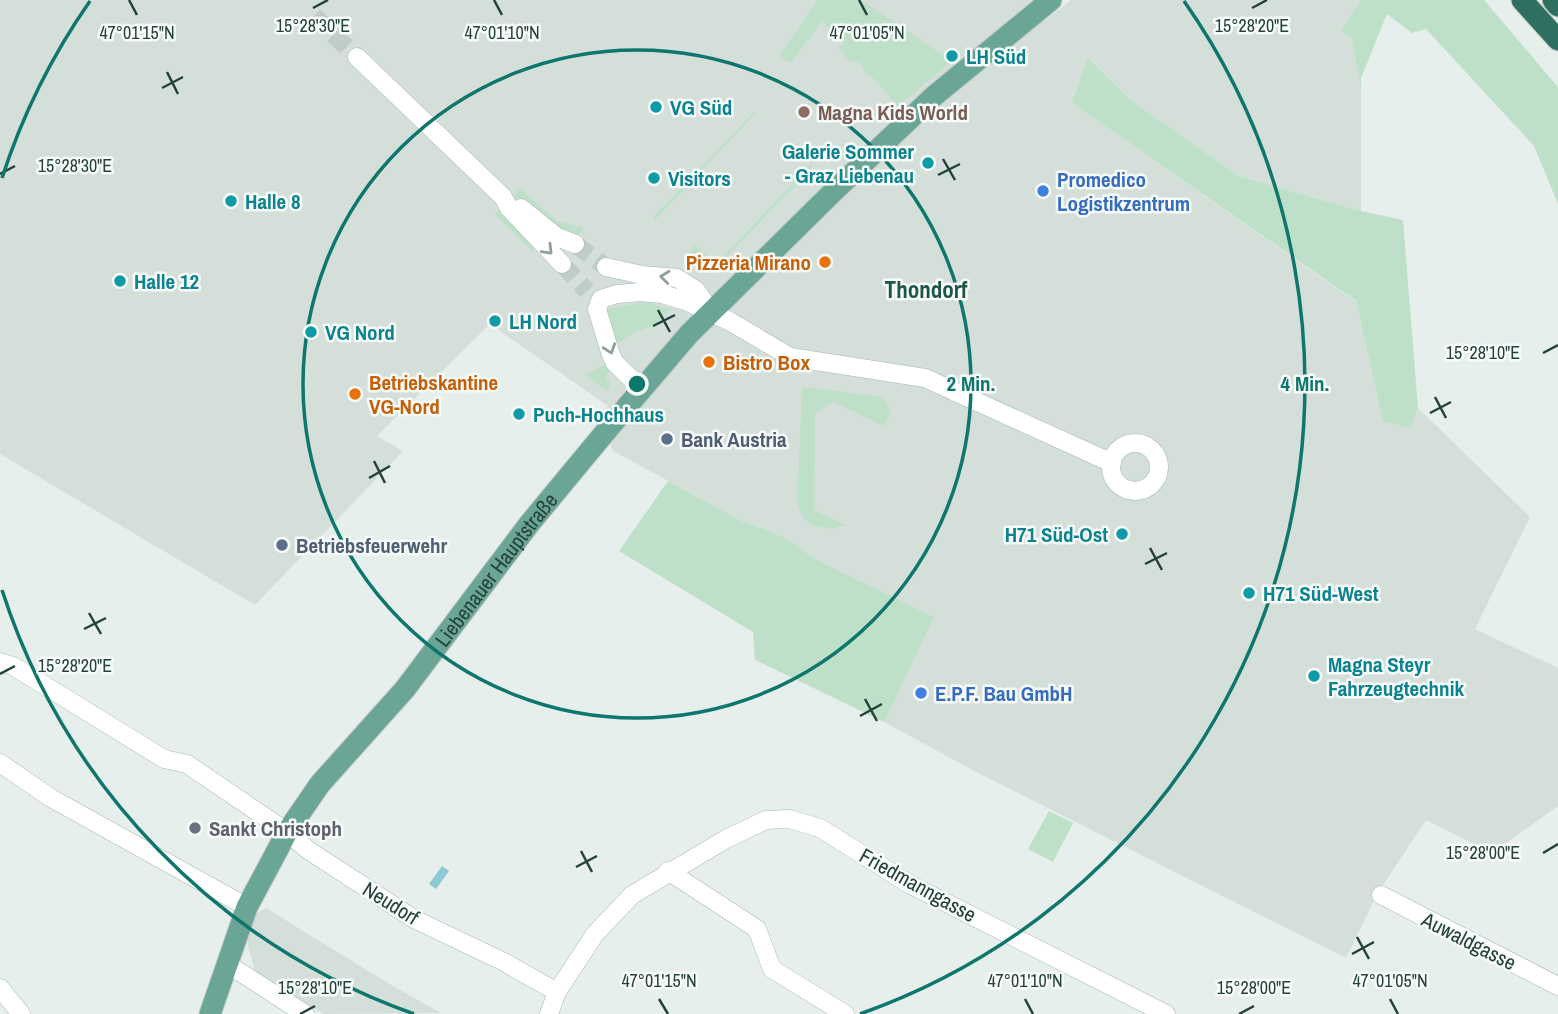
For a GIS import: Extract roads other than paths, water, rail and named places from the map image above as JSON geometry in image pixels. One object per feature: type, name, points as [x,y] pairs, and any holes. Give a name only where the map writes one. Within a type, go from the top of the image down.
[{"type":"highway","points":[[1522,0],[1558,40]]},
{"type":"highway","points":[[1553,0],[1558,6]]},
{"type":"main road","name":"Liebenauer Hauptstraße","points":[[210,1014],[247,907],[287,832],[320,784],[405,689],[530,523],[642,389],[711,312],[934,96],[1051,0]]},
{"type":"street","points":[[357,57],[503,197],[509,208],[562,264]]},
{"type":"street","points":[[503,197],[513,201],[556,237],[575,244]]},
{"type":"street","points":[[606,267],[642,275],[677,278],[696,290],[711,312]]},
{"type":"street","points":[[642,389],[613,359],[594,295],[662,294],[711,312],[798,360],[931,381],[1112,463]]},
{"type":"street","points":[[0,662],[13,666],[163,759],[187,764],[287,832]]},
{"type":"street","points":[[0,763],[51,798],[247,907]]},
{"type":"street","name":"Friedmanngasse","points":[[668,872],[766,820],[789,819],[820,828],[911,885],[1166,1014]]},
{"type":"street","name":"Neudorf","points":[[287,832],[308,850],[414,919],[502,961],[557,992]]},
{"type":"street","points":[[549,1014],[557,992],[595,934],[632,895],[668,872],[757,929],[772,969],[845,1014]]},
{"type":"street","name":"Auwaldgasse","points":[[1381,895],[1558,986]]},
{"type":"street","points":[[229,965],[305,1014]]},
{"type":"street","points":[[0,988],[21,1014]]},
{"type":"water","points":[[442,866],[449,871],[436,889],[429,884]]},
{"type":"tunnel","points":[[314,16],[357,57]]},
{"type":"tunnel","points":[[575,244],[606,267]]},
{"type":"tunnel","points":[[562,264],[587,291]]},
{"type":"place","name":"LH Süd","points":[[952,56]]},
{"type":"place","name":"VG Süd","points":[[656,107]]},
{"type":"place","name":"Magna Kids World","points":[[804,112]]},
{"type":"place","name":"Galerie Sommer - Graz Liebenau","points":[[928,163]]},
{"type":"place","name":"Visitors","points":[[654,178]]},
{"type":"place","name":"Promedico Logistikzentrum","points":[[1043,191]]},
{"type":"place","name":"Halle 8","points":[[231,201]]},
{"type":"place","name":"Pizzeria Mirano","points":[[825,262]]},
{"type":"place","name":"Halle 12","points":[[120,281]]},
{"type":"place","name":"LH Nord","points":[[495,321]]},
{"type":"place","name":"VG Nord","points":[[311,332]]},
{"type":"place","name":"Bistro Box","points":[[709,362]]},
{"type":"place","name":"Betriebskantine VG-Nord","points":[[355,394]]},
{"type":"place","name":"Puch-Hochhaus","points":[[519,414]]},
{"type":"place","name":"Bank Austria","points":[[667,439]]},
{"type":"place","name":"H71 Süd-Ost","points":[[1122,534]]},
{"type":"place","name":"Betriebsfeuerwehr","points":[[282,545]]},
{"type":"place","name":"H71 Süd-West","points":[[1249,593]]},
{"type":"place","name":"Magna Steyr Fahrzeugtechnik","points":[[1314,676]]},
{"type":"place","name":"E.P.F. Bau GmbH","points":[[921,693]]},
{"type":"place","name":"Sankt Christoph","points":[[195,828]]},
{"type":"district","name":"Thondorf","points":[[926,289]]}]
